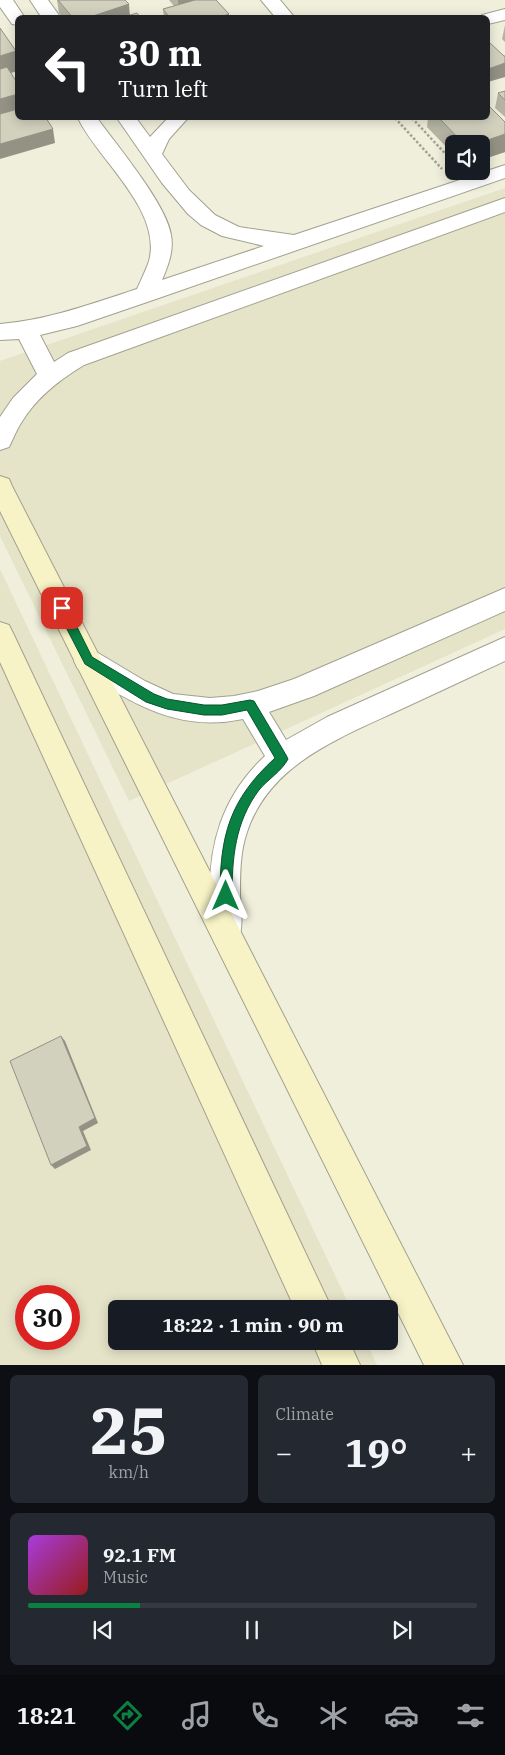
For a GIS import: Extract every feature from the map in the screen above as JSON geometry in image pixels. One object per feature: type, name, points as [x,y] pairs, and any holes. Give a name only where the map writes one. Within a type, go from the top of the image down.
[{"type":"main road","points":[[0,486],[444,1365]]},
{"type":"main road","points":[[0,634],[310,1300]]},
{"type":"main road","points":[[334,1350],[341,1365]]},
{"type":"street","points":[[4,0],[15,16]]},
{"type":"street","points":[[39,0],[50,15]]},
{"type":"street","points":[[270,0],[283,15]]},
{"type":"street","points":[[490,18],[505,14]]},
{"type":"street","points":[[88,120],[147,203],[177,218],[207,220],[235,233],[296,242]]},
{"type":"street","points":[[127,120],[152,154],[177,218]]},
{"type":"street","points":[[152,154],[160,136],[177,120]]},
{"type":"street","points":[[0,332],[26,330],[62,322],[505,171]]},
{"type":"street","points":[[0,441],[7,424],[21,403],[50,376],[76,359],[91,352],[505,205]]},
{"type":"street","points":[[145,295],[160,260],[161,236],[177,218]]},
{"type":"street","points":[[26,330],[50,376]]},
{"type":"street","points":[[88,661],[150,698],[167,704],[204,710],[222,710],[250,705],[300,688],[505,599]]},
{"type":"street","points":[[226,933],[226,860],[230,836],[238,814],[250,793],[264,775],[282,759],[330,729],[505,648]]},
{"type":"street","points":[[250,705],[282,759]]},
{"type":"path","points":[[397,120],[459,187]]},
{"type":"path","points":[[414,120],[445,153]]},
{"type":"shaded area","points":[[505,188],[505,629],[129,801],[0,536],[0,361]]},
{"type":"shaded area","points":[[0,569],[347,1300],[108,1300],[108,1350],[370,1350],[377,1365],[0,1365]]},
{"type":"building","points":[[58,0],[125,0],[129,4],[96,15],[70,15]]},
{"type":"building","points":[[195,0],[216,0],[229,14],[168,15],[163,9]]},
{"type":"building","points":[[0,28],[15,51],[0,56]]},
{"type":"building","points":[[490,43],[505,56],[505,63],[490,68]]},
{"type":"building","points":[[7,67],[15,79],[15,95],[0,99],[0,69]]},
{"type":"building","points":[[505,91],[505,100],[498,93]]},
{"type":"building","points":[[490,107],[505,122],[505,134],[490,139],[490,135],[455,135],[441,120],[490,120]]},
{"type":"building","points":[[15,110],[15,120],[47,120],[53,129],[0,144],[0,114]]},
{"type":"building","points":[[61,1036],[95,1118],[79,1127],[87,1146],[51,1165],[10,1061]]},
{"type":"route","points":[[62,608],[88,661],[150,698],[167,704],[204,710],[222,710],[250,705],[282,759],[264,775],[250,793],[238,814],[230,836],[226,860],[226,896]]}]
